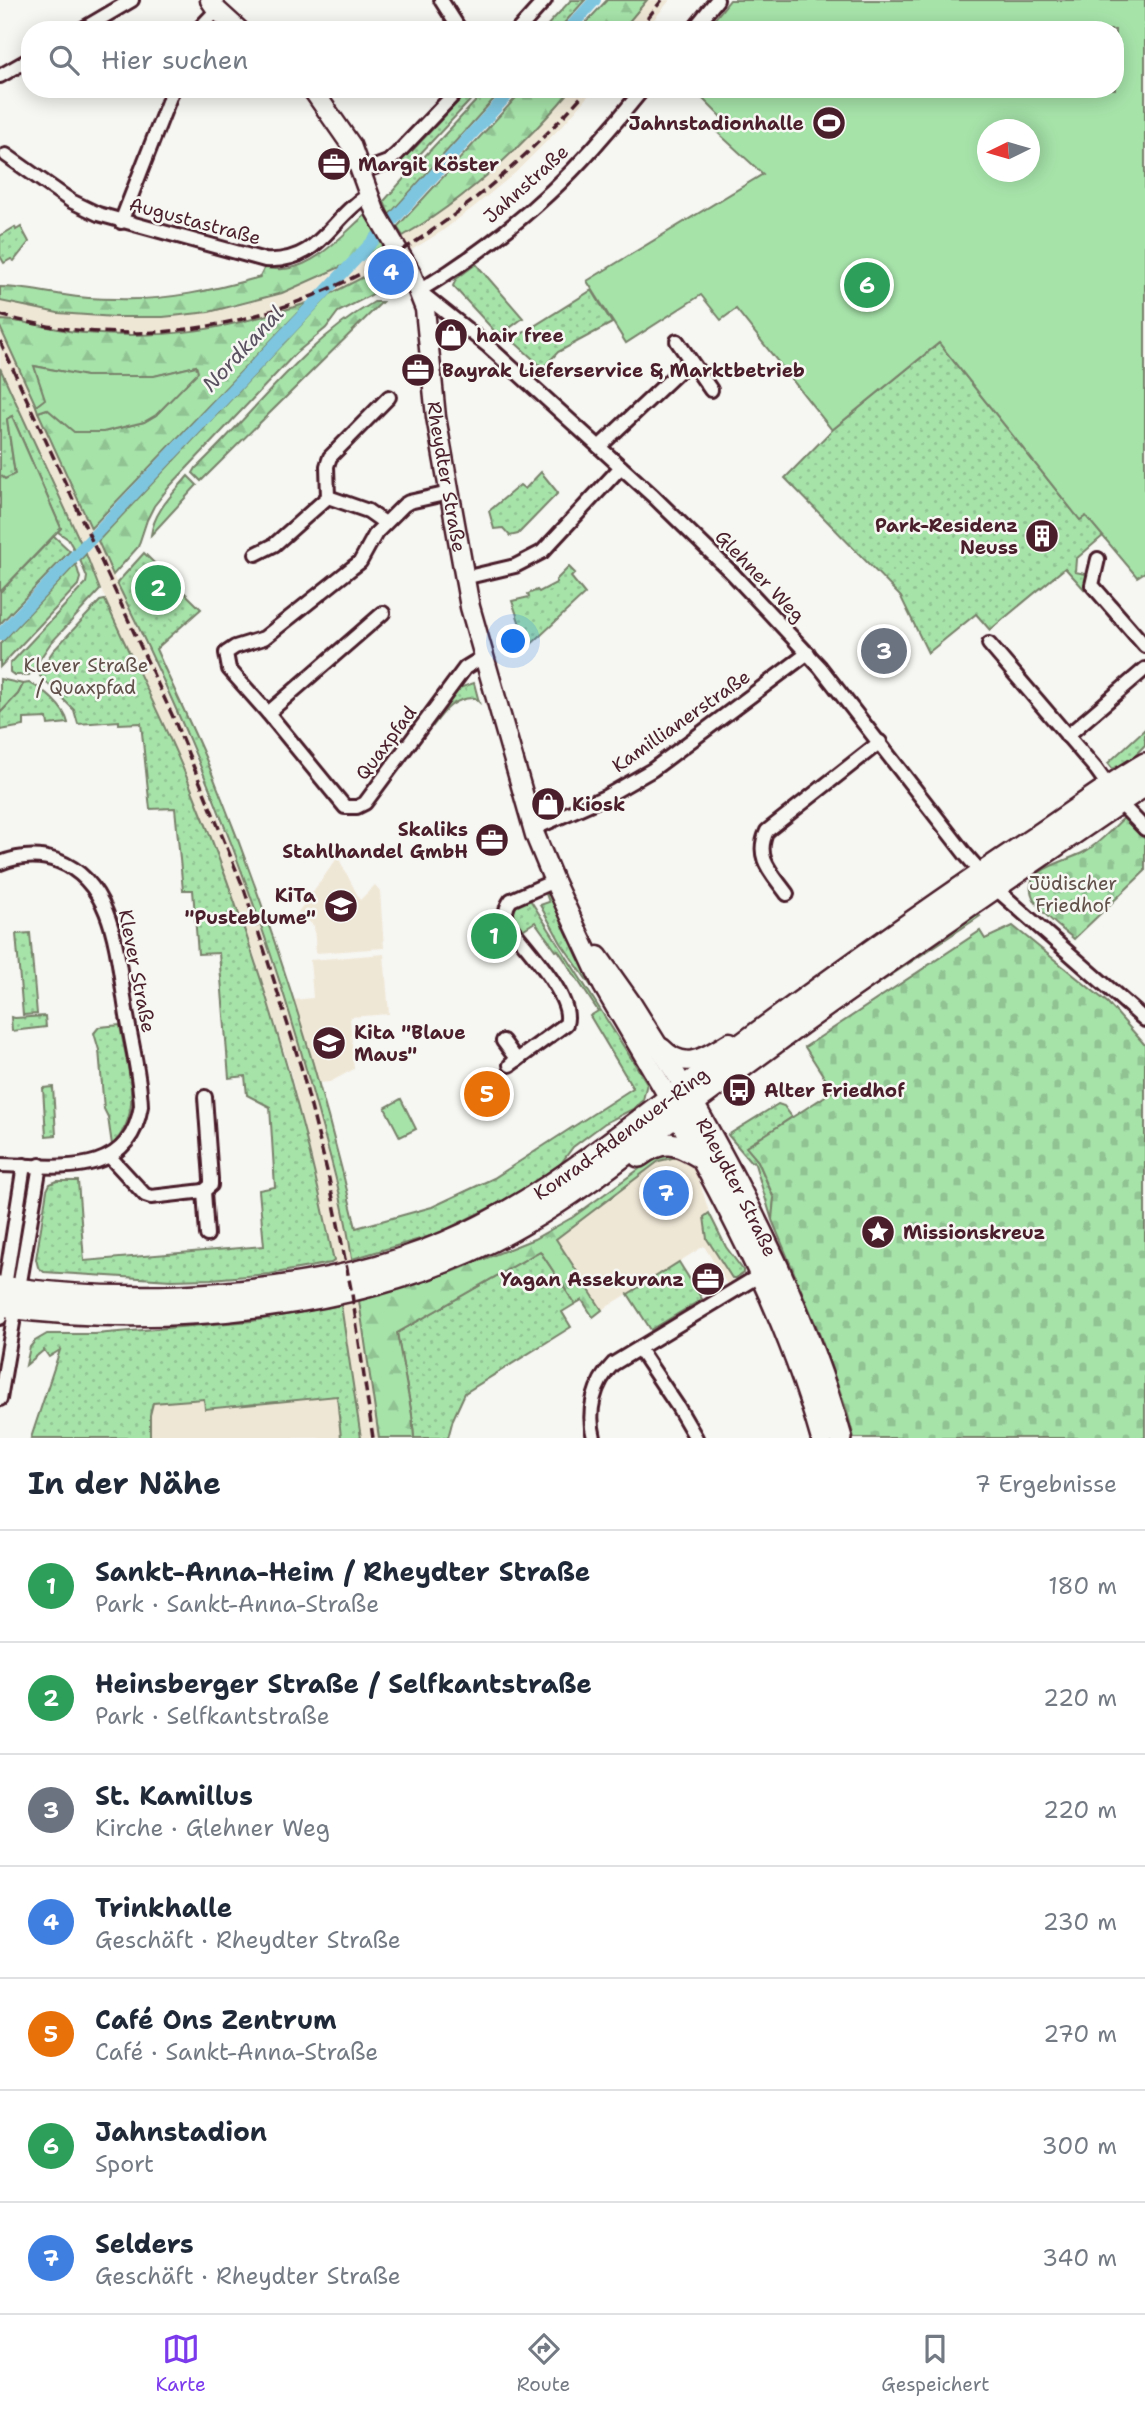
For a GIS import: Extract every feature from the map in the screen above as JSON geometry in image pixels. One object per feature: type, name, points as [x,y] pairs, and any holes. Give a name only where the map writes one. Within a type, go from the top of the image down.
[{"type":"main road","points":[[213,5],[230,21]]},
{"type":"main road","name":"Rheydter Straße","points":[[318,98],[343,132],[377,216],[405,260],[419,291],[429,332],[436,417],[464,578],[483,657],[533,829],[603,986],[681,1101],[775,1263],[820,1370],[841,1438]]},
{"type":"main road","name":"Konrad-Adenauer-Ring","points":[[6,1300],[98,1315],[182,1315],[251,1308],[332,1294],[414,1272],[480,1246],[523,1224],[598,1176],[765,1027],[848,966],[988,881],[1114,795],[1145,764]]},
{"type":"main road","name":"Konrad-Adenauer-Ring","points":[[1114,795],[1145,785]]},
{"type":"main road","name":"Konrad-Adenauer-Ring","points":[[6,1300],[97,1295],[182,1296],[287,1285],[378,1266],[441,1245],[507,1214],[834,1000],[988,881]]},
{"type":"main road","name":"Rheydter Straße","points":[[574,921],[657,1044],[702,1158],[760,1275],[803,1377],[822,1438]]},
{"type":"main road","points":[[657,1044],[674,1057],[693,1061],[712,1054],[745,1034],[765,1027]]},
{"type":"main road","points":[[523,1224],[567,1204],[603,1183],[649,1148],[673,1143],[702,1158]]},
{"type":"street","points":[[96,21],[132,0]]},
{"type":"street","points":[[441,0],[454,21]]},
{"type":"street","points":[[525,21],[545,0]]},
{"type":"street","points":[[700,21],[717,0]]},
{"type":"street","points":[[203,21],[213,5]]},
{"type":"street","points":[[0,76],[21,64]]},
{"type":"street","points":[[121,222],[169,98]]},
{"type":"street","points":[[361,172],[388,162],[397,155],[451,98]]},
{"type":"street","name":"Jahnstraße","points":[[419,291],[510,227],[552,190],[593,149],[636,98]]},
{"type":"street","name":"Augustastraße","points":[[6,155],[71,201],[97,214],[251,257],[276,260],[298,256],[314,247],[368,195]]},
{"type":"street","name":"Glehner Weg","points":[[419,291],[462,323],[708,550],[808,653],[988,881],[1145,1020]]},
{"type":"street","points":[[677,341],[711,390]]},
{"type":"street","points":[[599,447],[690,361]]},
{"type":"street","points":[[328,497],[327,466],[330,457],[390,397]]},
{"type":"street","points":[[464,578],[515,566],[542,552],[621,467]]},
{"type":"street","points":[[383,613],[268,713],[229,669],[226,653],[235,647],[264,638],[352,568],[359,562],[376,533],[410,502],[449,494]]},
{"type":"street","points":[[328,497],[368,511],[385,523]]},
{"type":"street","points":[[256,554],[274,545],[328,497]]},
{"type":"street","points":[[1098,559],[1092,584],[1145,646]]},
{"type":"street","points":[[989,644],[1145,829]]},
{"type":"street","name":"Kamillianerstraße","points":[[533,829],[606,797],[652,770],[808,653]]},
{"type":"street","name":"Quaxpfad","points":[[268,713],[343,806],[348,808],[365,803],[466,668],[483,657]]},
{"type":"street","points":[[1067,736],[1145,669]]},
{"type":"street","points":[[787,894],[762,855],[762,841],[767,831],[880,742]]},
{"type":"street","name":"Klever Straße","points":[[0,863],[27,856],[61,862],[86,879],[104,905],[119,968],[141,1106],[139,1119],[129,1140],[110,1157]]},
{"type":"street","points":[[503,1041],[513,1062],[566,1024],[569,1017],[567,1007],[552,981],[508,924],[505,912],[511,900],[554,881]]},
{"type":"street","points":[[0,1165],[84,1165],[110,1157],[145,1195],[151,1197],[204,1191],[211,1185],[212,1179],[205,1097]]},
{"type":"street","points":[[0,1399],[6,1300],[24,1165]]},
{"type":"street","points":[[6,1300],[40,1165]]},
{"type":"street","points":[[204,1191],[207,1235]]},
{"type":"street","points":[[594,1438],[591,1410],[602,1378],[613,1364],[760,1275]]},
{"type":"street","points":[[639,1349],[696,1438]]},
{"type":"shaded area","points":[[647,0],[670,0],[652,21],[630,21]]},
{"type":"shaded area","points":[[564,98],[586,98],[515,173],[441,232],[344,288],[307,303],[229,326],[190,333],[149,336],[61,331],[0,320],[0,301],[58,313],[163,317],[235,307],[282,293],[385,247],[431,219],[505,160]]},
{"type":"shaded area","points":[[0,327],[180,722],[247,887],[306,1066],[348,1231],[379,1438],[361,1438],[341,1305],[317,1181],[290,1071],[254,955],[187,778],[0,368]]},
{"type":"shaded area","name":"KiTa \"Pusteblume\"","points":[[338,857],[360,900],[375,885],[380,891],[384,948],[316,953],[314,926],[298,912]]},
{"type":"shaded area","name":"Kita \"Blaue Maus\"","points":[[384,954],[389,1014],[350,1017],[354,1069],[330,1082],[319,1083],[293,1000],[313,998],[310,960]]},
{"type":"shaded area","points":[[681,1156],[687,1159],[696,1171],[709,1212],[703,1217],[707,1239],[737,1287],[731,1291],[704,1246],[602,1310],[556,1239],[660,1161]]},
{"type":"shaded area","points":[[337,1396],[341,1438],[151,1438],[150,1415],[153,1403],[204,1399],[206,1409]]},
{"type":"green space","points":[[571,0],[585,0],[566,21],[551,21]]},
{"type":"green space","points":[[607,0],[647,0],[630,21],[587,21]]},
{"type":"green space","points":[[730,0],[1145,0],[1145,572],[1137,577],[1086,516],[1080,520],[939,343],[832,430],[736,309],[721,320],[701,295],[626,343],[587,281],[763,174],[717,132],[726,122],[702,98],[1124,98],[1124,21],[713,21]]},
{"type":"green space","points":[[462,98],[473,98],[404,171],[394,163],[409,149],[412,151]]},
{"type":"green space","points":[[479,98],[495,98],[389,215],[384,201],[407,175],[410,177],[409,173]]},
{"type":"green space","points":[[516,98],[564,98],[514,151],[472,188],[403,236],[397,227]]},
{"type":"green space","points":[[365,215],[385,247],[282,293],[209,312],[163,317],[115,317],[58,313],[0,301],[0,287],[84,298],[135,299],[190,294],[225,286],[260,277],[265,267],[280,269],[307,262],[332,245]]},
{"type":"green space","points":[[15,227],[16,230],[21,227],[29,242],[14,261],[11,259],[4,263],[0,256],[0,236]]},
{"type":"green space","points":[[476,264],[523,318],[499,336],[453,286],[456,279]]},
{"type":"green space","points":[[387,265],[384,286],[338,312],[326,328],[295,354],[170,486],[154,506],[138,547],[113,575],[98,541],[330,294]]},
{"type":"green space","points":[[592,290],[612,323],[558,352],[543,368],[512,340]]},
{"type":"green space","points":[[374,302],[382,302],[201,481],[193,473],[302,358],[348,319]]},
{"type":"green space","points":[[307,303],[91,528],[38,412],[47,409],[103,432],[144,422],[156,415],[197,372],[196,366],[155,376],[86,376],[35,366],[46,399],[36,406],[0,327],[0,320],[85,333],[144,335],[224,326]]},
{"type":"green space","points":[[939,343],[1080,520],[1086,516],[1103,536],[1076,559],[1075,572],[1086,574],[1087,586],[1084,589],[1065,568],[990,630],[976,614],[928,653],[901,597],[785,478],[832,430]]},
{"type":"green space","points":[[34,366],[86,376],[154,376],[196,366],[198,372],[156,415],[144,422],[103,432],[74,432],[47,409],[38,412],[36,406],[45,399]]},
{"type":"green space","points":[[0,368],[86,554],[80,560],[68,539],[58,532],[61,528],[12,416],[7,420],[15,475],[5,479],[0,475]]},
{"type":"green space","points":[[12,416],[61,528],[0,592],[0,475],[5,479],[15,474],[7,419]]},
{"type":"green space","points":[[541,472],[558,493],[518,534],[510,536],[503,528],[494,529],[489,511],[520,485],[525,489]]},
{"type":"green space","points":[[188,476],[197,485],[151,535],[160,511]]},
{"type":"green space","points":[[54,536],[70,551],[0,624],[0,592]]},
{"type":"green space","points":[[144,553],[201,609],[156,649],[211,771],[274,940],[327,1112],[356,1228],[432,1207],[494,1178],[633,1088],[590,1016],[598,1011],[558,950],[556,951],[535,922],[519,932],[511,916],[519,903],[529,898],[647,1083],[643,1100],[573,1147],[559,1166],[513,1196],[437,1234],[352,1259],[330,1155],[274,963],[202,770],[117,583]]},
{"type":"green space","points":[[86,554],[100,590],[50,644],[29,675],[14,675],[10,672],[10,664],[86,583],[87,577],[80,560]]},
{"type":"green space","points":[[76,564],[80,578],[78,585],[0,667],[0,644]]},
{"type":"green space","points":[[569,567],[575,573],[571,577],[585,594],[523,652],[520,641],[525,639],[512,601],[529,597],[528,594],[537,590],[539,592],[556,583]]},
{"type":"green space","name":"Klever Straße / Quaxpfad","points":[[105,600],[187,778],[233,896],[290,1076],[321,1199],[334,1261],[331,1263],[270,1274],[171,1280],[44,1272],[38,1267],[36,1259],[47,1190],[50,1184],[57,1181],[78,1181],[84,1261],[264,1246],[259,1190],[275,1187],[270,1107],[247,1095],[245,1076],[229,1078],[219,953],[198,954],[193,890],[183,890],[175,808],[150,809],[141,723],[119,724],[119,721],[78,724],[74,710],[40,676],[39,672],[53,651],[100,601]]},
{"type":"green space","points":[[0,679],[23,684],[18,694],[0,713]]},
{"type":"green space","points":[[29,683],[53,699],[63,711],[68,723],[48,725],[47,718],[24,719],[24,726],[0,730],[0,713],[18,694],[23,684]]},
{"type":"green space","points":[[474,683],[479,702],[475,698],[468,698],[455,702],[433,726],[429,722],[456,689]]},
{"type":"green space","points":[[1145,729],[1145,745],[1115,772],[1108,763]]},
{"type":"green space","name":"Jüdischer Friedhof","points":[[1125,817],[1145,839],[1145,871],[1074,939],[1042,911],[1032,893],[1031,885],[1035,876],[1090,848]]},
{"type":"green space","points":[[546,894],[554,897],[605,1006],[561,943],[540,905],[549,902]]},
{"type":"green space","points":[[974,910],[980,916],[795,1039]]},
{"type":"green space","points":[[483,923],[496,924],[506,941],[504,947],[486,948]]},
{"type":"green space","points":[[1013,926],[1108,1003],[1145,1045],[1145,1438],[854,1438],[818,1330],[772,1220],[774,1198],[758,1161],[746,1147],[833,1091],[805,1047],[980,931],[985,939]]},
{"type":"green space","points":[[30,933],[37,1014],[23,1015],[16,934]]},
{"type":"green space","points":[[45,1016],[46,1027],[12,1031],[11,1017]]},
{"type":"green space","points":[[120,1025],[129,1072],[131,1103],[122,1132],[112,1145],[108,1117],[104,1109],[99,1050],[94,1033],[99,1027]]},
{"type":"green space","points":[[53,1087],[56,1135],[46,1136],[43,1088]]},
{"type":"green space","points":[[401,1099],[416,1129],[400,1137],[385,1108]]},
{"type":"green space","points":[[778,1104],[784,1106],[792,1117],[747,1147],[758,1161],[774,1199],[772,1220],[754,1161],[751,1162],[728,1135]]},
{"type":"green space","points":[[670,1154],[681,1156],[659,1161],[556,1239],[602,1310],[593,1317],[582,1300],[575,1304],[540,1251],[397,1333],[414,1438],[379,1438],[359,1301],[452,1272],[534,1239],[573,1217],[653,1159]]},
{"type":"green space","points":[[709,1213],[726,1247],[743,1270],[736,1278],[732,1278],[707,1239],[704,1217]]},
{"type":"green space","points":[[540,1251],[575,1304],[562,1312],[571,1327],[465,1393],[448,1438],[414,1438],[397,1333]]},
{"type":"green space","points":[[679,1262],[702,1299],[651,1330],[628,1294]]},
{"type":"green space","points":[[341,1305],[361,1438],[341,1438],[337,1396],[205,1409],[204,1399],[153,1403],[150,1438],[31,1438],[60,1350],[49,1357],[44,1350],[26,1365],[30,1347],[47,1334],[95,1334],[252,1321]]},
{"type":"waterway","name":"Nordkanal","points":[[576,21],[595,0]]},
{"type":"waterway","name":"Nordkanal","points":[[0,635],[394,219],[505,98]]},
{"type":"railway","points":[[645,21],[662,0]]},
{"type":"railway","points":[[0,315],[86,331],[169,331],[249,317],[326,291],[398,253],[466,206],[530,150],[579,98]]},
{"type":"railway","points":[[0,341],[173,717],[244,889],[301,1067],[329,1179],[352,1294],[373,1438]]},
{"type":"place","name":"Jahnstadionhalle","points":[[829,123]]},
{"type":"place","name":"Margit Köster","points":[[334,164]]},
{"type":"place","name":"Trinkhalle","points":[[391,272]]},
{"type":"place","name":"Jahnstadion","points":[[867,285]]},
{"type":"place","name":"hair free","points":[[451,335]]},
{"type":"place","name":"Bayrak Lieferservice & Marktbetrieb","points":[[418,370]]},
{"type":"place","name":"Park-Residenz Neuss","points":[[1042,536]]},
{"type":"place","name":"Heinsberger Straße / Selfkantstraße","points":[[158,588]]},
{"type":"place","name":"St. Kamillus","points":[[884,651]]},
{"type":"place","name":"Kiosk","points":[[548,804]]},
{"type":"place","name":"Skaliks Stahlhandel GmbH","points":[[492,840]]},
{"type":"place","name":"KiTa \"Pusteblume\"","points":[[341,906]]},
{"type":"place","name":"Sankt-Anna-Heim / Rheydter Straße","points":[[494,936]]},
{"type":"place","name":"Kita \"Blaue Maus\"","points":[[329,1043]]},
{"type":"place","name":"Alter Friedhof","points":[[739,1090]]},
{"type":"place","name":"Café Ons Zentrum","points":[[487,1094]]},
{"type":"place","name":"Selders","points":[[666,1193]]},
{"type":"place","name":"Missionskreuz","points":[[878,1232]]},
{"type":"place","name":"Yagan Assekuranz","points":[[708,1279]]}]
